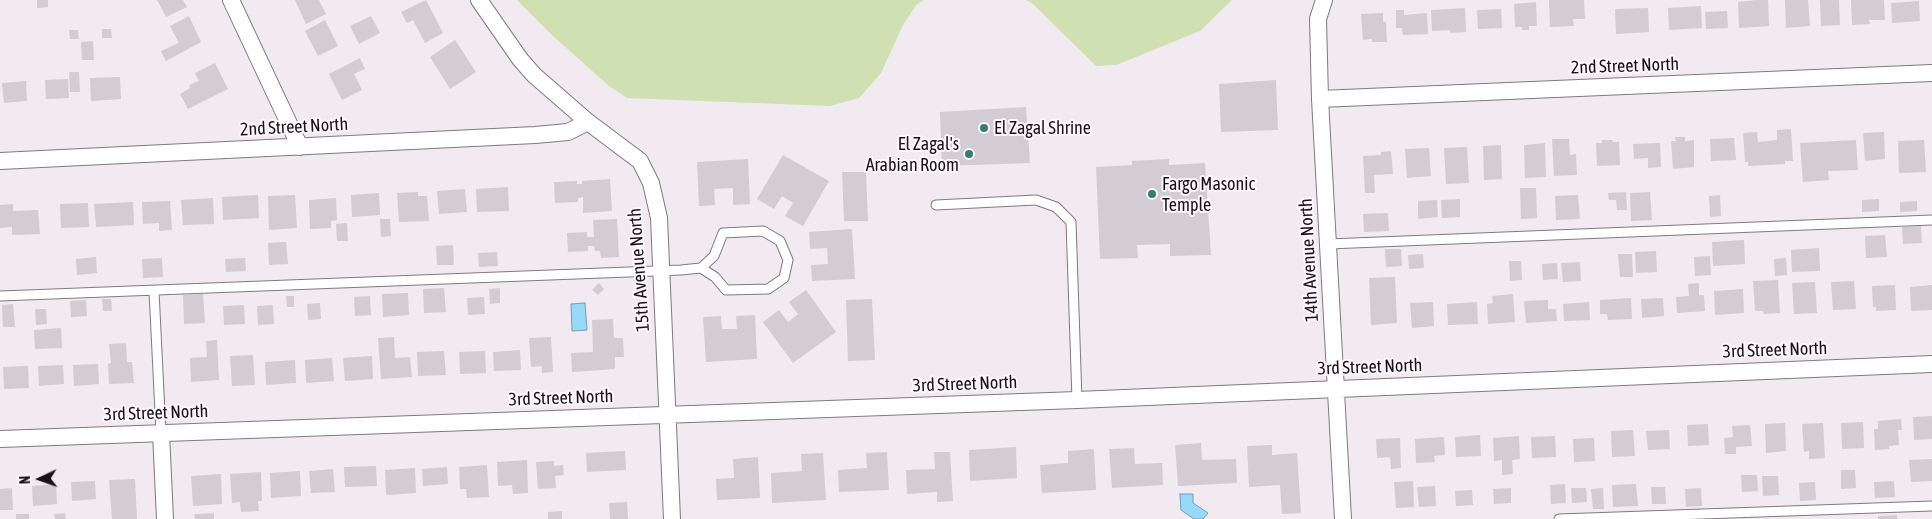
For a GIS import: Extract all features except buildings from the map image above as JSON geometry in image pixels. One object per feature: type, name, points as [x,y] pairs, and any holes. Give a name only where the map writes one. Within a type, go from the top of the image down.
[{"type":"street","points":[[230,0],[300,147]]},
{"type":"street","name":"15th Avenue North","points":[[479,0],[520,59],[534,75],[588,122],[640,161],[651,183],[659,218],[672,519]]},
{"type":"street","name":"14th Avenue North","points":[[1324,0],[1318,19],[1320,99],[1343,519]]},
{"type":"street","name":"2nd Street North","points":[[1320,99],[1932,73]]},
{"type":"street","name":"2nd Street North","points":[[0,161],[535,135],[568,132],[588,122]]},
{"type":"street","name":"3rd Street North","points":[[0,439],[1077,400],[1932,364]]},
{"type":"street","points":[[161,432],[165,519]]},
{"type":"lane","points":[[936,205],[1036,200],[1056,207],[1071,222],[1077,400]]},
{"type":"lane","points":[[1328,244],[1932,220]]},
{"type":"lane","points":[[0,296],[701,268],[715,277],[726,290],[768,289],[784,278],[788,260],[780,241],[763,231],[723,233],[714,256],[701,268]]},
{"type":"lane","points":[[154,291],[161,432]]},
{"type":"lane","points":[[1559,519],[1932,506]]},
{"type":"green space","points":[[517,0],[924,0],[916,5],[903,25],[881,73],[859,98],[830,106],[627,98],[609,86],[553,36]]},
{"type":"green space","points":[[1026,0],[1232,0],[1200,31],[1116,65],[1096,66],[1032,3]]},
{"type":"water","points":[[585,303],[587,330],[572,331],[571,304]]},
{"type":"water","points":[[1180,494],[1193,494],[1193,503],[1208,513],[1203,519],[1194,519],[1181,510]]},
{"type":"place","name":"El Zagal Shrine","points":[[984,128]]},
{"type":"place","name":"El Zagal's Arabian Room","points":[[969,154]]},
{"type":"place","name":"Fargo Masonic Temple","points":[[1152,194]]}]
